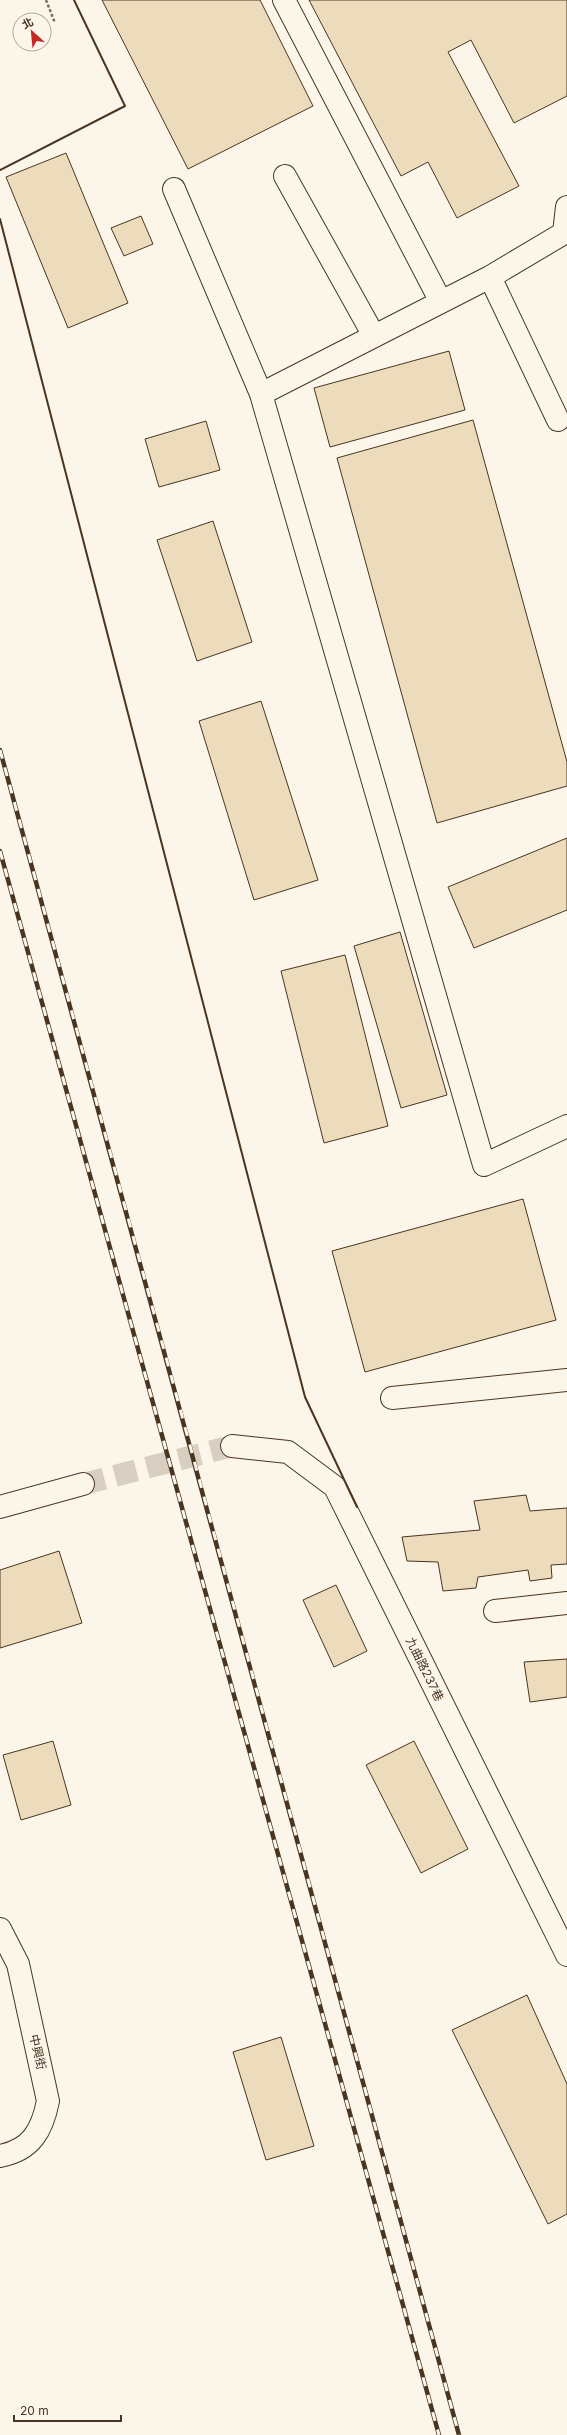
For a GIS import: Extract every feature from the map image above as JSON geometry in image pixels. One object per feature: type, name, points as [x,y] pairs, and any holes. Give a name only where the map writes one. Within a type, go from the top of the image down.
[{"type":"street","points":[[284,0],[441,302]]},
{"type":"street","points":[[285,176],[374,336]]},
{"type":"street","points":[[174,189],[261,394],[484,1166],[567,1126]]},
{"type":"street","points":[[261,394],[490,277],[564,233],[567,207]]},
{"type":"street","points":[[490,277],[564,423]]},
{"type":"street","points":[[392,1398],[567,1380]]},
{"type":"street","name":"九曲路237巷","points":[[232,1446],[288,1452],[335,1487],[567,1955]]},
{"type":"street","points":[[0,1507],[83,1484]]},
{"type":"street","points":[[495,1611],[567,1603]]},
{"type":"street","name":"中興街","points":[[0,1929],[18,1964],[48,2101],[44,2122],[32,2139],[16,2153],[0,2156]]},
{"type":"path","points":[[46,0],[56,23]]},
{"type":"building","points":[[102,0],[260,0],[313,106],[188,169]]},
{"type":"building","points":[[309,0],[567,0],[567,96],[514,123],[471,40],[448,52],[519,186],[457,218],[428,162],[401,176]]},
{"type":"building","points":[[66,153],[128,303],[68,328],[6,177]]},
{"type":"building","points":[[141,216],[153,244],[124,256],[111,228]]},
{"type":"building","points":[[449,351],[465,410],[330,447],[314,388]]},
{"type":"building","points":[[473,420],[567,762],[567,786],[437,823],[337,458]]},
{"type":"building","points":[[206,421],[220,470],[159,487],[145,439]]},
{"type":"building","points":[[213,521],[252,642],[197,661],[157,540]]},
{"type":"building","points":[[261,701],[318,880],[254,900],[199,721]]},
{"type":"building","points":[[567,838],[567,910],[474,948],[448,887]]},
{"type":"building","points":[[400,932],[447,1095],[401,1108],[354,946]]},
{"type":"building","points":[[345,955],[388,1126],[324,1143],[281,971]]},
{"type":"building","points":[[523,1199],[556,1320],[365,1372],[332,1251]]},
{"type":"building","points":[[526,1495],[530,1511],[567,1508],[567,1564],[551,1565],[552,1578],[530,1581],[528,1570],[478,1577],[476,1588],[443,1591],[438,1562],[407,1561],[402,1537],[480,1530],[474,1501]]},
{"type":"building","points":[[59,1551],[82,1623],[0,1648],[0,1570]]},
{"type":"building","points":[[336,1585],[367,1651],[334,1667],[303,1600]]},
{"type":"building","points":[[567,1659],[567,1697],[530,1702],[524,1662]]},
{"type":"building","points":[[53,1741],[71,1805],[21,1820],[3,1755]]},
{"type":"building","points":[[414,1741],[468,1849],[421,1873],[366,1765]]},
{"type":"building","points":[[527,1995],[567,2084],[567,2214],[548,2224],[452,2030]]},
{"type":"building","points":[[281,2037],[314,2146],[266,2160],[233,2052]]},
{"type":"tunnel","points":[[83,1484],[232,1446]]},
{"type":"railway","points":[[0,750],[459,2435]]},
{"type":"railway","points":[[0,851],[439,2435]]},
{"type":"wall","points":[[0,170],[125,106],[74,0]]},
{"type":"wall","points":[[0,219],[305,1397],[357,1507]]}]
